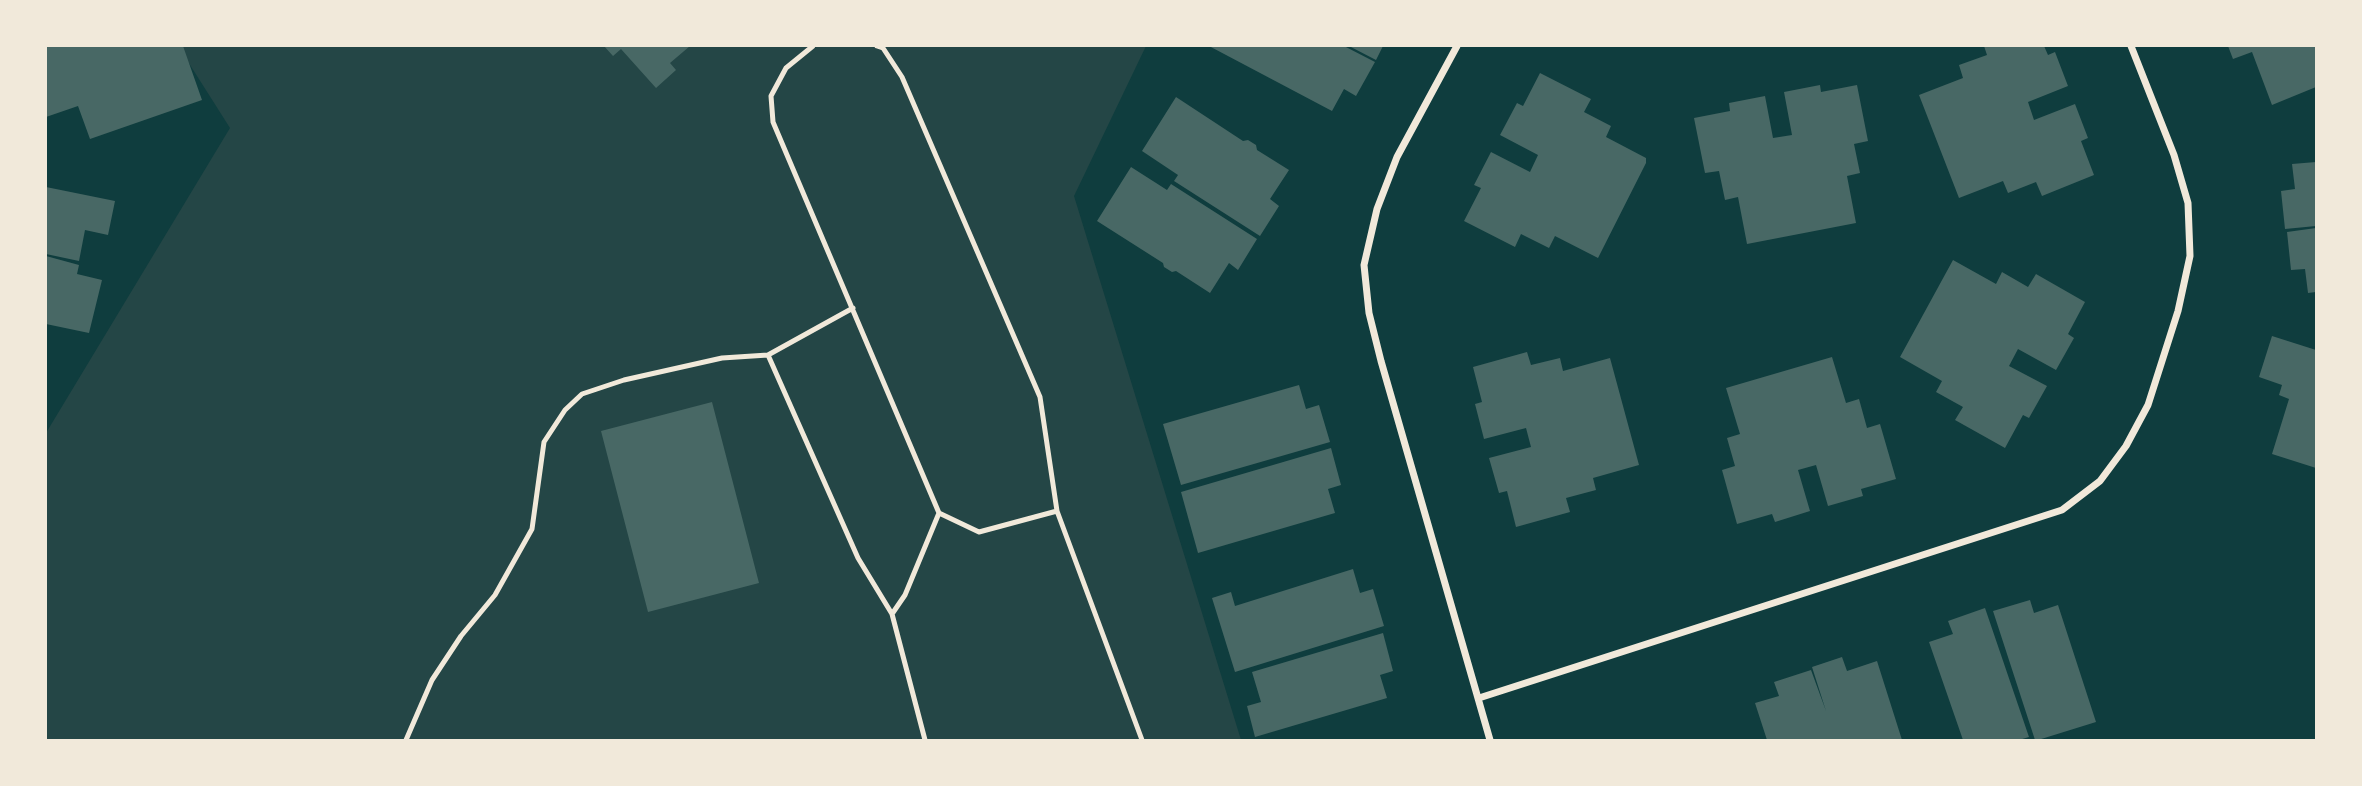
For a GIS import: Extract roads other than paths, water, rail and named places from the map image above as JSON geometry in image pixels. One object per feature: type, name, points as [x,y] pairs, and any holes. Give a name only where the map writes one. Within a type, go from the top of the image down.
[{"type":"street","points":[[1457,46],[1397,157],[1377,209],[1364,265],[1369,313],[1381,361],[1490,740]]},
{"type":"street","points":[[1479,698],[2062,510],[2100,481],[2126,446],[2148,405],[2178,311],[2190,256],[2188,203],[2174,155],[2131,46]]},
{"type":"lane","points":[[813,46],[786,68],[771,96],[773,122],[939,513],[979,532],[1057,511]]},
{"type":"lane","points":[[882,46],[902,77],[1040,397],[1057,511],[1142,740]]},
{"type":"lane","points":[[406,740],[432,680],[461,636],[495,595],[532,529],[544,442],[565,410],[582,394],[624,380],[722,358],[768,355],[853,308]]},
{"type":"lane","points":[[768,355],[858,558],[892,614],[925,740]]},
{"type":"lane","points":[[892,614],[905,595],[939,513]]}]
